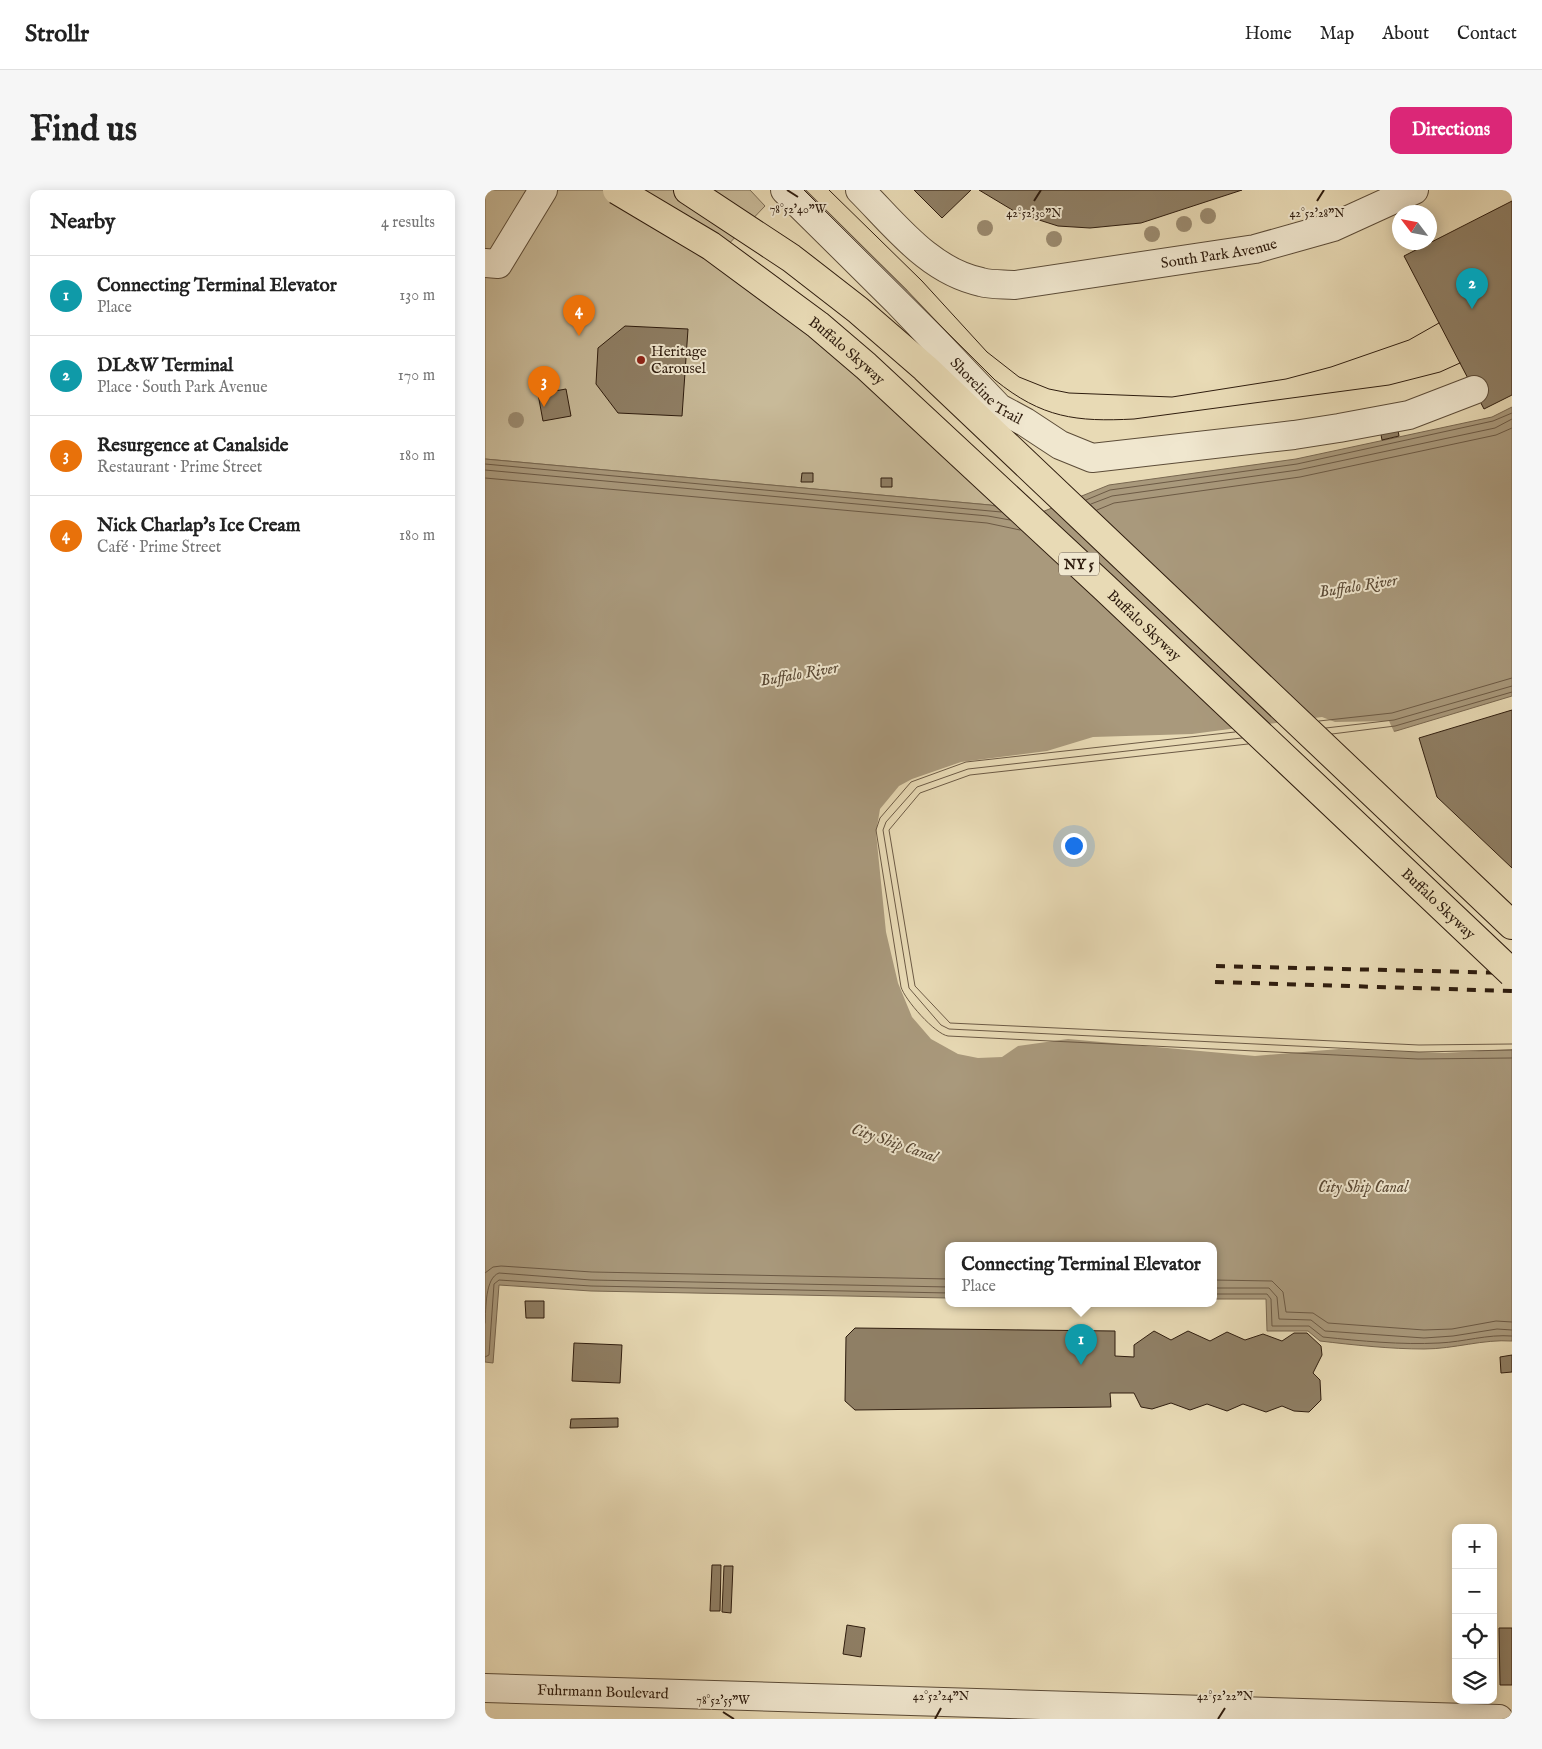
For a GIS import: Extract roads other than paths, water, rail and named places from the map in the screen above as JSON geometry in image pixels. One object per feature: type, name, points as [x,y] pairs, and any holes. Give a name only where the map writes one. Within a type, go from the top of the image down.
[{"type":"highway","name":"Buffalo Skyway","points":[[617,190],[726,256],[804,314],[865,366],[1104,587],[1512,973]]},
{"type":"highway","name":"NY 5","points":[[688,190],[791,258],[858,310],[925,368],[1512,925]]},
{"type":"street","points":[[485,263],[498,264],[543,190]]},
{"type":"street","name":"Shoreline Trail","points":[[785,190],[897,301],[999,408],[1025,422],[1060,445],[1092,458],[1294,435],[1339,428],[1409,415],[1474,390]]},
{"type":"street","name":"South Park Avenue","points":[[860,190],[913,244],[947,270],[980,282],[1015,286],[1255,249],[1333,227],[1414,190]]},
{"type":"street","name":"Fuhrmann Boulevard","points":[[485,1688],[1499,1719]]},
{"type":"water","points":[[1512,407],[1512,696],[1396,731],[971,780],[923,797],[894,830],[920,984],[950,1018],[1419,1040],[1512,1039],[1512,1341],[1490,1341],[1435,1349],[1398,1348],[1320,1341],[1308,1331],[1267,1331],[1266,1299],[1217,1299],[1217,1242],[945,1242],[945,1298],[591,1291],[499,1285],[493,1363],[485,1362],[485,459],[990,505],[1037,514],[1109,485],[1296,459],[1492,417]]},
{"type":"tram line","points":[[804,190],[995,380],[1028,403],[1060,415],[1094,420],[1134,419],[1389,385],[1440,372],[1460,363]]},
{"type":"tram line","points":[[829,190],[922,281],[987,352],[1019,377],[1049,389],[1069,393],[1172,397],[1286,379],[1331,367],[1409,340],[1439,323]]},
{"type":"railway","points":[[1216,966],[1512,973]]},
{"type":"railway","points":[[1215,982],[1512,991]]},
{"type":"place","name":"DL&W Terminal","points":[[1472,309]]},
{"type":"place","name":"Nick Charlap's Ice Cream","points":[[579,336]]},
{"type":"place","name":"Heritage Carousel","points":[[641,360]]},
{"type":"place","name":"Resurgence at Canalside","points":[[544,407]]},
{"type":"place","name":"Connecting Terminal Elevator","points":[[1081,1365]]},
{"type":"water label","name":"Buffalo River","points":[[1358,585]]},
{"type":"water label","name":"Buffalo River","points":[[799,673]]},
{"type":"water label","name":"City Ship Canal","points":[[895,1142]]},
{"type":"water label","name":"City Ship Canal","points":[[1363,1186]]}]
